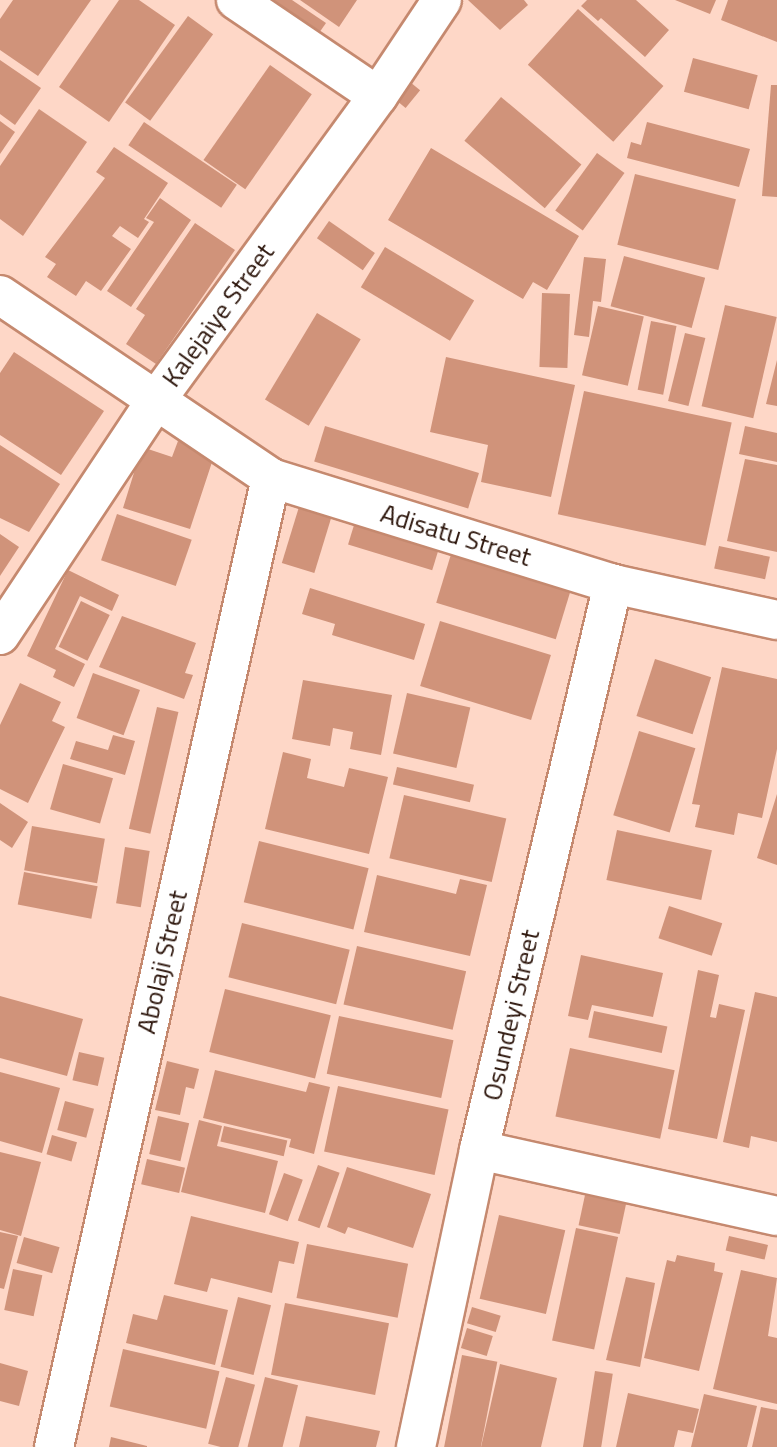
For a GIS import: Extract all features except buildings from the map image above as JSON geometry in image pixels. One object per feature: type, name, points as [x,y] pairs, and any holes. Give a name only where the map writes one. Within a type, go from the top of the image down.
[{"type":"street","points":[[236,0],[378,96]]},
{"type":"street","name":"Kalejaiye Street","points":[[0,635],[154,403],[378,96],[442,0]]},
{"type":"street","name":"Adisatu Street","points":[[0,295],[154,403],[271,478],[613,584],[777,620]]},
{"type":"street","name":"Abolaji Street","points":[[54,1447],[271,478]]},
{"type":"street","name":"Osundeyi Street","points":[[416,1447],[479,1150],[613,584]]},
{"type":"street","points":[[479,1150],[777,1216]]}]
